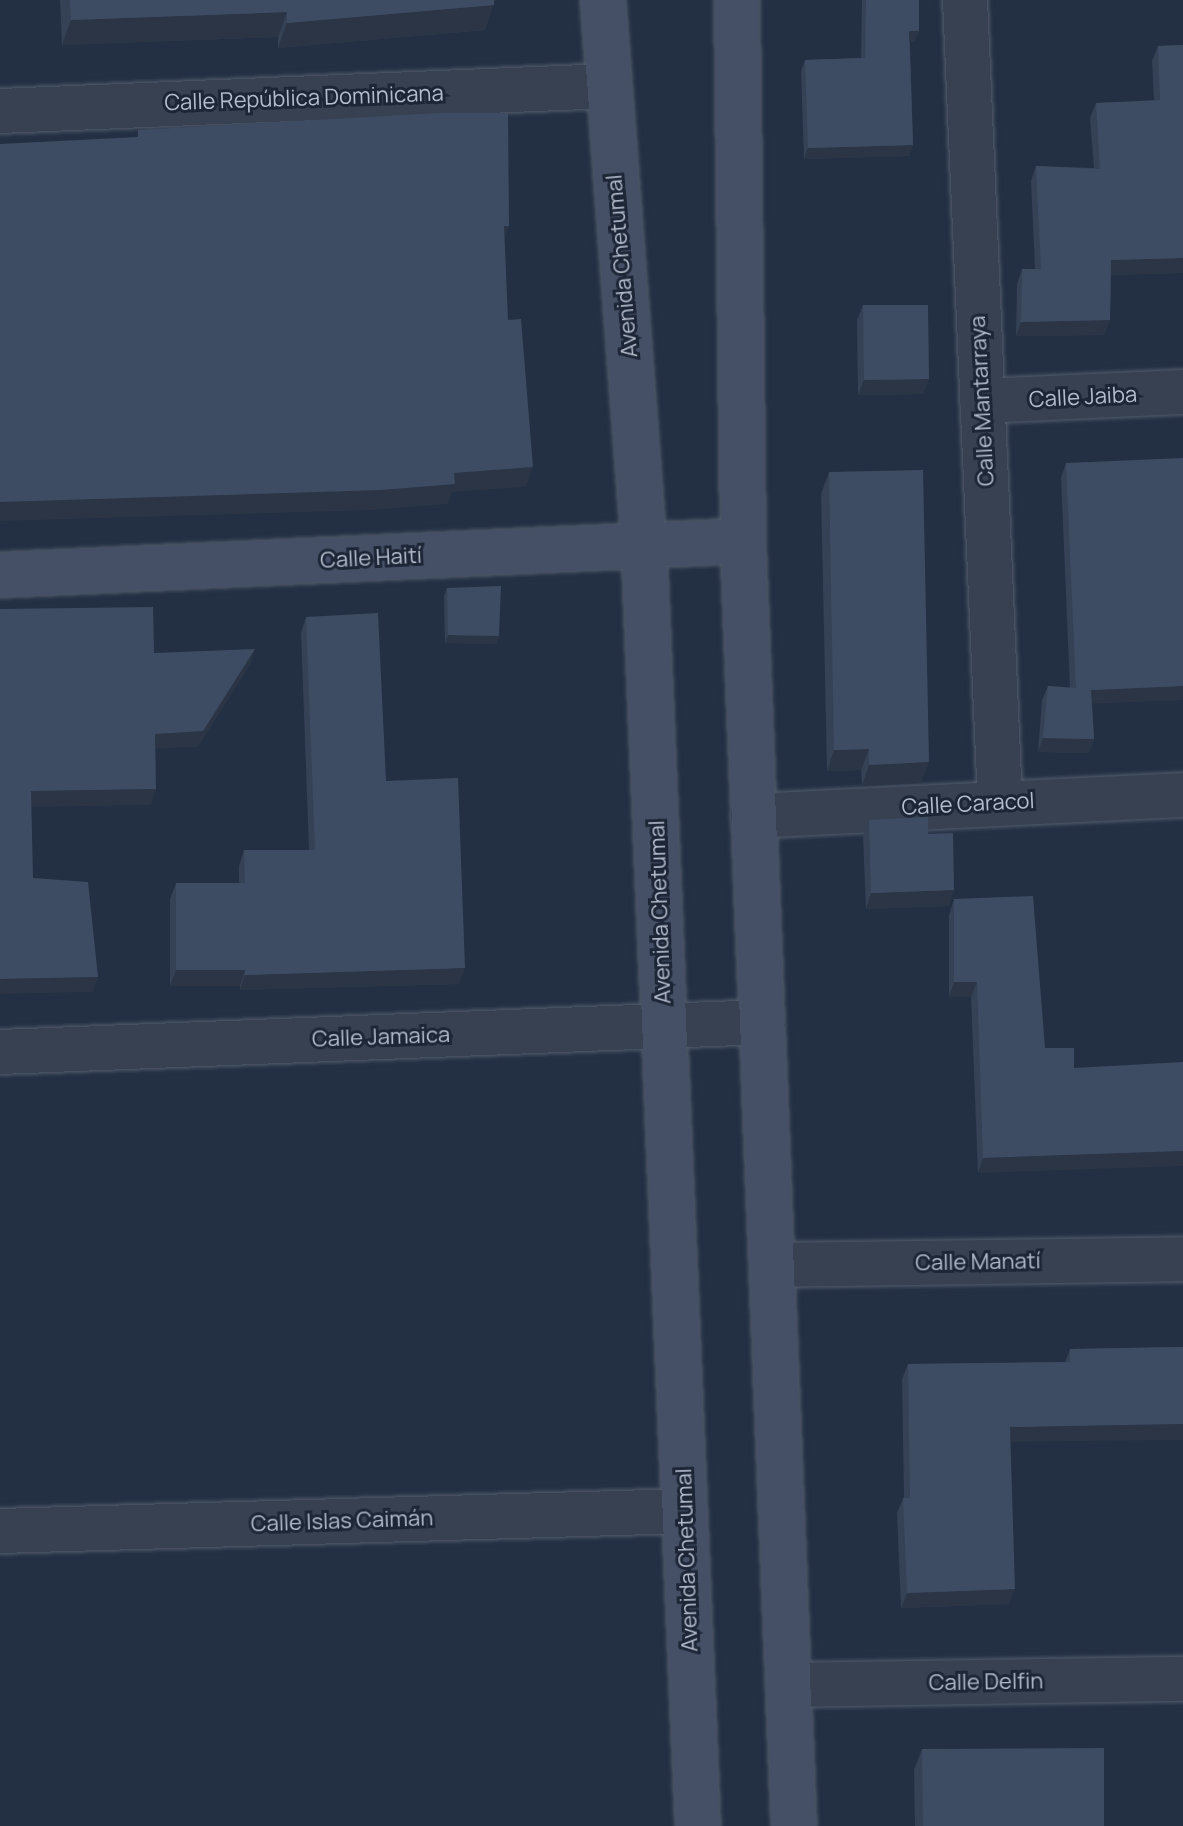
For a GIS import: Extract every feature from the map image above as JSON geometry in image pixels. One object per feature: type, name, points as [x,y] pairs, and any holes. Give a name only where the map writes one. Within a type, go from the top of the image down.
[{"type":"main road","name":"Avenida Chetumal","points":[[603,0],[644,545],[698,1826]]},
{"type":"main road","points":[[737,0],[743,541],[794,1826]]},
{"type":"main road","name":"Calle Haití","points":[[0,575],[743,541]]},
{"type":"street","name":"Calle Mantarraya","points":[[965,0],[1000,802]]},
{"type":"street","name":"Calle República Dominicana","points":[[0,111],[608,86]]},
{"type":"street","name":"Calle Jaiba","points":[[982,401],[1183,392]]},
{"type":"street","name":"Calle Caracol","points":[[753,816],[1183,795]]},
{"type":"street","name":"Calle Jamaica","points":[[0,1052],[762,1022]]},
{"type":"street","name":"Calle Manatí","points":[[772,1265],[1183,1259]]},
{"type":"street","name":"Calle Islas Caimán","points":[[0,1531],[684,1511]]},
{"type":"street","name":"Calle Delfin","points":[[789,1685],[1183,1679]]},
{"type":"building","points":[[70,0],[494,0],[494,5],[287,23],[287,12],[71,20]]},
{"type":"building","points":[[866,0],[919,0],[919,31],[909,31],[913,145],[808,148],[805,60],[865,58]]},
{"type":"building","points":[[1183,45],[1183,258],[1111,260],[1110,320],[1021,322],[1022,269],[1041,269],[1036,166],[1100,169],[1096,103],[1160,100],[1158,46]]},
{"type":"building","points":[[440,113],[508,113],[509,226],[504,226],[508,320],[521,319],[533,467],[454,473],[455,484],[381,490],[0,502],[0,144],[138,137],[138,130]]},
{"type":"building","points":[[863,305],[928,305],[929,379],[864,380]]},
{"type":"building","points":[[1183,458],[1183,686],[1091,690],[1094,739],[1043,738],[1048,686],[1076,688],[1066,463]]},
{"type":"building","points":[[923,470],[929,762],[869,765],[869,749],[834,750],[829,472]]},
{"type":"building","points":[[501,586],[499,636],[448,635],[447,588]]},
{"type":"building","points":[[153,607],[154,653],[255,649],[203,731],[155,734],[156,789],[31,791],[33,878],[88,882],[98,977],[0,979],[0,609]]},
{"type":"building","points":[[378,613],[386,781],[458,778],[465,968],[245,975],[245,970],[176,970],[176,883],[245,883],[244,850],[315,850],[306,617]]},
{"type":"building","points":[[928,817],[928,834],[953,833],[954,890],[871,893],[869,820]]},
{"type":"building","points":[[1033,896],[1045,1048],[1074,1048],[1074,1068],[1183,1062],[1183,1151],[983,1158],[977,982],[954,982],[954,899]]},
{"type":"building","points":[[1183,1347],[1183,1424],[1010,1427],[1015,1589],[907,1593],[903,1498],[910,1498],[908,1364],[1070,1362],[1070,1349]]},
{"type":"building","points":[[1104,1748],[1104,1826],[923,1826],[922,1749]]}]
